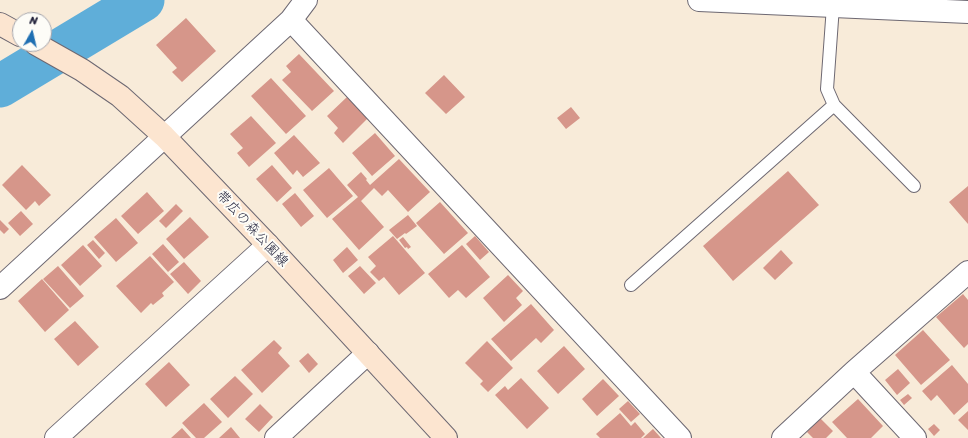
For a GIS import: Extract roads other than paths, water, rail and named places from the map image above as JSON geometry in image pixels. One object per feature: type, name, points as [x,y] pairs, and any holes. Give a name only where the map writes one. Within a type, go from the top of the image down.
[{"type":"main road","points":[[0,24],[12,31]]},
{"type":"main road","name":"帯広の森公園線","points":[[50,52],[82,70],[120,96],[164,136],[268,245],[446,438]]},
{"type":"street","points":[[0,288],[291,20],[306,0]]},
{"type":"street","points":[[699,0],[968,12]]},
{"type":"street","points":[[291,20],[680,438]]},
{"type":"street","points":[[56,438],[268,245]]},
{"type":"street","points":[[783,438],[854,372],[968,272]]},
{"type":"street","points":[[276,438],[368,353]]},
{"type":"street","points":[[854,372],[915,438]]},
{"type":"lane","points":[[833,6],[827,89],[834,106],[914,186]]},
{"type":"lane","points":[[631,285],[834,106]]},
{"type":"waterway","points":[[0,86],[143,0]]}]
